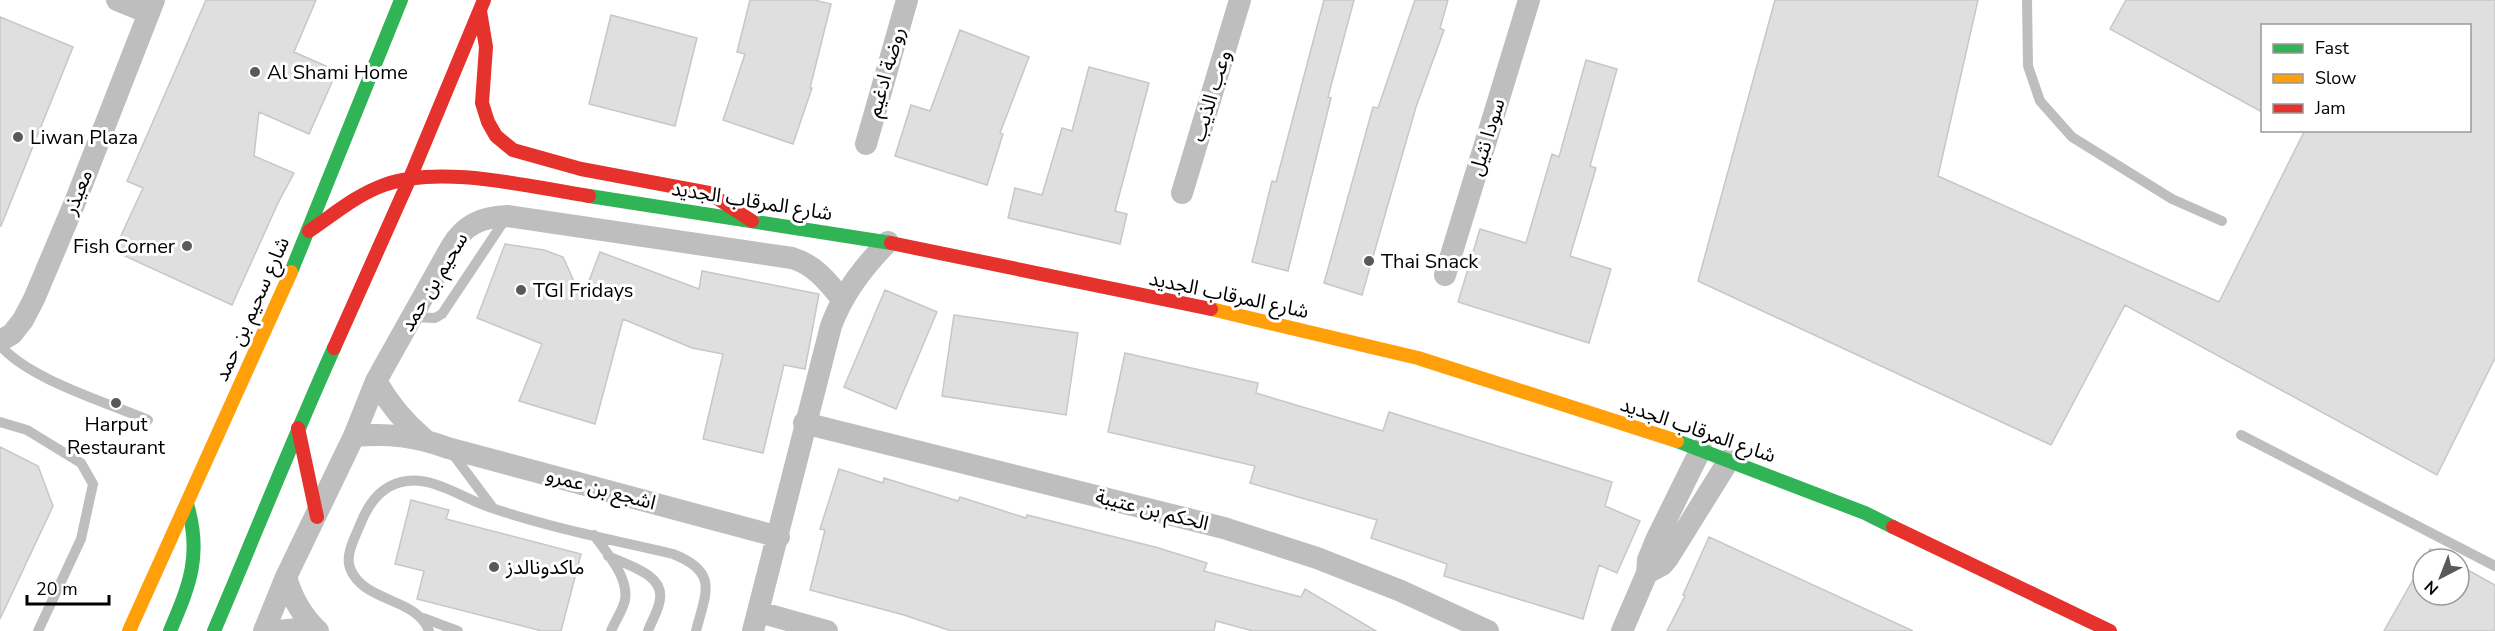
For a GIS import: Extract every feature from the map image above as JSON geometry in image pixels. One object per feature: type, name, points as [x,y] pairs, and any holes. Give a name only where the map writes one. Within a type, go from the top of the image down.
[{"type":"main road","name":"شارع سحيم بن حمد","points":[[129,631],[309,231],[401,0]]},
{"type":"main road","points":[[214,631],[286,463],[298,428],[410,178],[482,5]]},
{"type":"main road","points":[[482,5],[486,47],[482,103],[488,122],[496,136],[513,150],[581,170],[709,193],[752,221]]},
{"type":"main road","name":"شارع المرقاب الجديد","points":[[309,231],[370,192],[391,182],[410,178],[463,177],[888,242],[1264,320],[1418,358],[1701,449],[1865,513],[2110,631]]},
{"type":"main road","points":[[298,428],[317,517]]},
{"type":"main road","points":[[170,631],[187,588],[194,562],[195,536],[187,504]]},
{"type":"street","points":[[117,0],[152,6]]},
{"type":"street","name":"روضة ادغيم","points":[[866,144],[907,0]]},
{"type":"street","name":"وعب الذيب","points":[[1182,193],[1240,0]]},
{"type":"street","name":"سودا نثيل","points":[[1445,275],[1529,0]]},
{"type":"street","name":"معيذر","points":[[0,343],[12,334],[23,320],[34,298],[75,202],[152,6]]},
{"type":"street","name":"سحيم بن حمد","points":[[264,631],[286,577],[317,517],[354,436],[376,381],[458,235],[468,225],[488,217],[507,216],[792,258],[806,262],[821,273],[842,298]]},
{"type":"street","points":[[827,631],[756,621],[804,423],[831,326],[842,298],[888,242]]},
{"type":"street","name":"اشجع بن عمرو","points":[[376,381],[399,416],[424,439]]},
{"type":"street","name":"الحكم بن عتيبة","points":[[804,423],[1224,528],[1317,558],[1401,591],[1488,631]]},
{"type":"street","name":"اشجع بن عمرو","points":[[354,436],[401,435],[424,439],[448,448],[778,537]]},
{"type":"street","points":[[1622,631],[1647,573],[1652,549],[1701,449]]},
{"type":"street","points":[[1647,573],[1662,565],[1668,558],[1729,460]]},
{"type":"street","points":[[286,577],[291,593],[301,611],[318,631]]},
{"type":"street","points":[[279,631],[297,628],[318,631]]},
{"type":"lane","points":[[2027,0],[2028,66],[2040,101],[2046,108],[2072,137],[2122,170],[2172,199],[2222,221]]},
{"type":"lane","points":[[412,317],[435,318],[442,314],[507,216]]},
{"type":"lane","points":[[0,343],[19,363],[38,374],[148,420]]},
{"type":"lane","points":[[0,422],[27,430],[81,463],[93,484],[81,539],[38,631]]},
{"type":"lane","points":[[2241,435],[2495,567]]},
{"type":"lane","points":[[448,448],[493,508]]},
{"type":"lane","points":[[458,631],[423,618],[366,588],[355,578],[349,566],[350,550],[366,507],[388,487],[405,481],[420,481],[493,508],[673,554],[690,561],[703,572],[707,584],[696,631]]},
{"type":"lane","points":[[594,535],[624,586],[625,600],[611,631]]},
{"type":"lane","points":[[608,556],[651,576],[659,588],[660,600],[648,631]]},
{"type":"lane","points":[[423,618],[429,631]]},
{"type":"building","points":[[206,0],[316,0],[294,52],[337,71],[309,134],[259,112],[254,156],[294,173],[232,305],[114,251],[143,188],[127,181]]},
{"type":"building","points":[[750,0],[814,0],[831,4],[810,88],[812,88],[793,144],[723,120],[745,54],[737,52]]},
{"type":"building","points":[[1324,0],[1354,0],[1328,97],[1331,98],[1288,271],[1252,262],[1272,181],[1276,182]]},
{"type":"building","points":[[1415,0],[1448,0],[1440,28],[1444,30],[1416,107],[1362,295],[1324,283],[1373,107],[1378,108]]},
{"type":"building","points":[[1775,0],[1978,0],[1938,176],[2219,302],[2304,132],[2471,132],[2471,24],[2261,24],[2261,111],[2110,29],[2126,0],[2495,0],[2495,358],[2437,475],[2125,305],[2051,445],[1698,281]]},
{"type":"building","points":[[611,15],[697,38],[675,126],[589,104]]},
{"type":"building","name":"Liwan Plaza","points":[[0,17],[73,47],[1,226],[0,226]]},
{"type":"building","points":[[960,30],[1029,57],[1000,133],[1003,134],[987,185],[895,156],[911,105],[930,111]]},
{"type":"building","points":[[1586,60],[1617,69],[1590,166],[1596,168],[1570,256],[1611,269],[1589,343],[1458,302],[1480,229],[1526,243],[1552,154],[1559,157]]},
{"type":"building","points":[[1089,67],[1149,83],[1115,211],[1127,214],[1120,244],[1008,218],[1015,188],[1042,195],[1062,128],[1072,131]]},
{"type":"building","points":[[505,244],[544,250],[563,257],[582,299],[600,252],[699,289],[702,271],[819,294],[805,369],[784,365],[763,453],[703,439],[723,354],[692,348],[623,319],[595,424],[519,401],[542,344],[477,318]]},
{"type":"building","points":[[885,290],[937,312],[896,409],[844,387]]},
{"type":"building","points":[[954,315],[1078,333],[1066,415],[942,396]]},
{"type":"building","points":[[1125,353],[1258,383],[1256,393],[1383,431],[1389,412],[1612,482],[1605,506],[1640,521],[1617,573],[1599,565],[1583,619],[1444,576],[1447,564],[1371,538],[1377,520],[1250,483],[1255,466],[1108,432]]},
{"type":"building","points":[[0,447],[38,466],[53,506],[0,619]]},
{"type":"building","points":[[839,469],[883,483],[884,478],[958,501],[960,497],[1026,518],[1027,515],[1155,547],[1207,563],[1204,571],[1301,597],[1305,589],[1376,631],[1253,631],[1216,621],[1214,631],[951,631],[904,615],[810,590],[825,530],[820,529]]},
{"type":"building","name":"ماكدونالدز","points":[[411,500],[449,510],[446,519],[581,554],[561,631],[542,631],[417,599],[424,571],[395,564]]},
{"type":"building","points":[[1709,537],[1913,631],[1667,631],[1685,596],[1683,595]]},
{"type":"building","points":[[2471,572],[2495,585],[2495,631],[2384,631],[2411,583],[2411,607],[2471,607]]},
{"type":"traffic: fast","points":[[291,272],[401,0]]},
{"type":"traffic: fast","points":[[589,196],[891,243]]},
{"type":"traffic: fast","points":[[214,631],[334,348]]},
{"type":"traffic: fast","points":[[1677,441],[1865,513],[1893,527]]},
{"type":"traffic: fast","points":[[170,631],[192,569],[193,539],[187,504]]},
{"type":"traffic: slow","points":[[129,631],[291,272]]},
{"type":"traffic: slow","points":[[1211,309],[1418,358],[1677,441]]},
{"type":"traffic: jam","points":[[334,348],[410,178],[484,0]]},
{"type":"traffic: jam","points":[[480,11],[486,47],[482,103],[488,122],[496,136],[513,150],[581,169],[709,193],[752,221]]},
{"type":"traffic: jam","points":[[309,231],[364,194],[384,185],[407,179],[432,177],[486,179],[589,196]]},
{"type":"traffic: jam","points":[[891,243],[1211,309]]},
{"type":"traffic: jam","points":[[298,428],[317,517]]},
{"type":"traffic: jam","points":[[1893,527],[2110,631]]},
{"type":"place","name":"Al Shami Home","points":[[255,72]]},
{"type":"place","name":"Liwan Plaza","points":[[18,137]]},
{"type":"place","name":"Fish Corner","points":[[187,246]]},
{"type":"place","name":"Thai Snack","points":[[1369,261]]},
{"type":"place","name":"TGI Fridays","points":[[521,290]]},
{"type":"place","name":"Harput Restaurant","points":[[116,403]]},
{"type":"place","name":"ماكدونالدز","points":[[494,567]]}]
